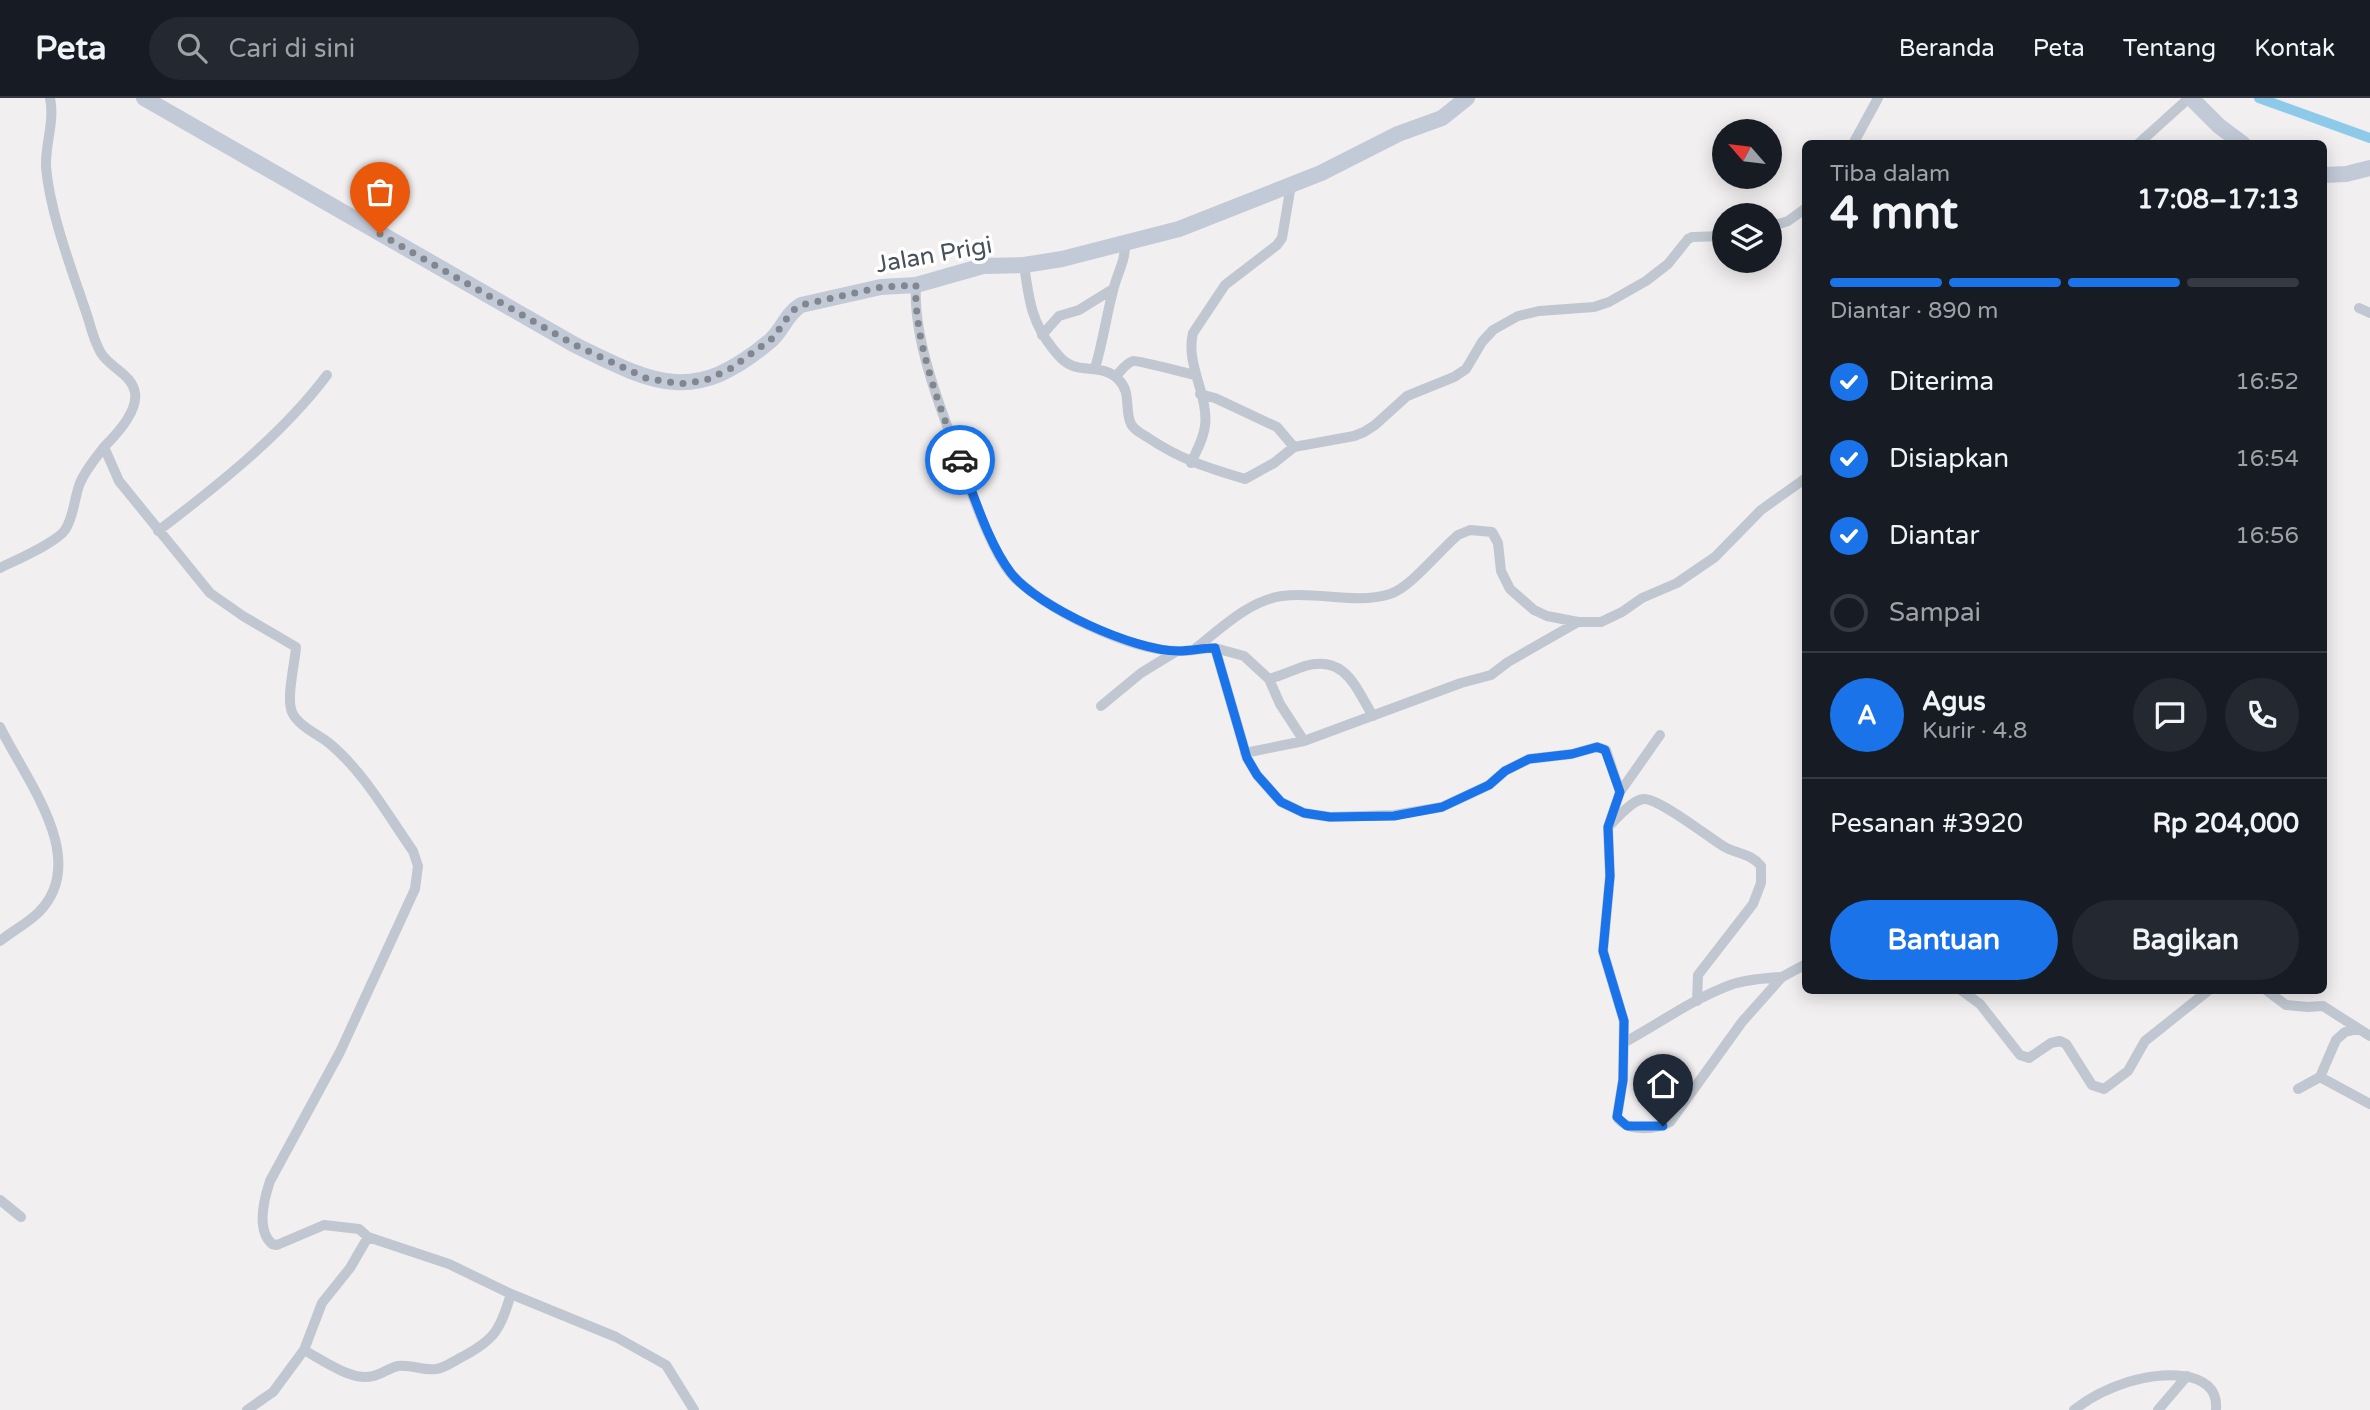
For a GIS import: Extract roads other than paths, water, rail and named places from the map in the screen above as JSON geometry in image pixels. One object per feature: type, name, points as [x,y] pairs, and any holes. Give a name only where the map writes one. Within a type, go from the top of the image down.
[{"type":"street","points":[[0,568],[33,552],[66,529],[86,470],[113,438],[136,400],[135,389],[126,376],[102,354],[88,320],[57,217],[46,166],[51,122],[50,98]]},
{"type":"street","name":"Jalan Prigi","points":[[144,98],[575,345],[646,378],[680,384],[706,380],[730,369],[773,338],[792,311],[801,305],[881,287],[916,285],[984,266],[1024,265],[1062,259],[1179,229],[1321,173],[1398,134],[1442,118],[1467,98]]},
{"type":"street","points":[[1855,140],[1878,98]]},
{"type":"street","points":[[2143,140],[2190,98],[2238,140]]},
{"type":"street","points":[[2327,175],[2346,174],[2370,168]]},
{"type":"street","points":[[1191,463],[1205,427],[1195,375],[1191,339],[1193,333],[1225,285],[1277,245],[1282,238],[1291,185]]},
{"type":"street","points":[[1782,223],[1802,211]]},
{"type":"street","points":[[1024,265],[1033,316],[1042,335],[1064,361],[1079,368],[1095,368],[1116,376],[1125,387],[1130,423],[1136,430],[1191,463],[1245,479],[1253,477],[1294,447],[1364,432],[1407,396],[1454,377],[1466,369],[1488,336],[1518,316],[1539,311],[1594,307],[1646,281],[1668,264],[1688,239],[1712,237]]},
{"type":"street","points":[[1095,368],[1113,289],[1124,263],[1125,242]]},
{"type":"street","points":[[916,285],[915,300],[921,332],[943,416],[985,522],[1012,574],[1056,606],[1093,627],[1125,640],[1177,651],[1215,648],[1244,656],[1269,680],[1280,704],[1304,741]]},
{"type":"street","points":[[1042,335],[1059,317],[1079,310],[1113,289]]},
{"type":"street","points":[[2358,308],[2370,313]]},
{"type":"street","points":[[1116,376],[1126,364],[1138,361],[1195,375]]},
{"type":"street","points":[[158,531],[205,495],[290,418],[312,396],[327,375]]},
{"type":"street","points":[[1200,394],[1215,398],[1277,427],[1294,447]]},
{"type":"street","points":[[104,447],[119,481],[209,593],[296,647],[290,701],[292,713],[332,745],[358,772],[413,851],[418,866],[415,889],[341,1052],[270,1181],[263,1203],[267,1238],[277,1245],[324,1225],[359,1229],[368,1237],[449,1264],[511,1294],[616,1337],[666,1365],[694,1410]]},
{"type":"street","points":[[1195,649],[1225,625],[1271,599],[1283,596],[1348,598],[1392,594],[1404,587],[1458,535],[1470,530],[1484,530],[1496,536],[1501,571],[1510,589],[1525,603],[1547,616],[1578,622],[1601,622],[1642,598],[1677,583],[1715,557],[1761,510],[1802,481]]},
{"type":"street","points":[[1245,753],[1304,741],[1461,683],[1491,675],[1508,662],[1578,622]]},
{"type":"street","points":[[1215,648],[1245,753],[1257,775],[1281,802],[1292,808],[1317,816],[1394,816],[1442,807],[1489,785],[1505,771],[1529,759],[1572,754],[1597,747],[1605,750],[1620,792]]},
{"type":"street","points":[[1101,706],[1141,673],[1177,651]]},
{"type":"street","points":[[1269,680],[1302,667],[1329,664],[1346,672],[1373,716]]},
{"type":"street","points":[[0,727],[38,796],[56,841],[59,858],[54,891],[40,911],[0,941]]},
{"type":"street","points":[[1660,735],[1620,792],[1608,827],[1610,876],[1603,951],[1624,1021],[1619,1120],[1627,1126],[1666,1124],[1675,1118],[1742,1022],[1782,977],[1802,966]]},
{"type":"street","points":[[1608,827],[1635,803],[1642,799],[1652,800],[1726,848],[1750,856],[1761,866],[1761,883],[1753,904],[1698,975],[1697,1001]]},
{"type":"street","points":[[1625,1042],[1733,984],[1782,977]]},
{"type":"street","points":[[1966,994],[1980,1004],[2021,1055],[2029,1058],[2051,1043],[2060,1041],[2066,1044],[2090,1083],[2095,1088],[2104,1089],[2127,1071],[2145,1041],[2203,994]]},
{"type":"street","points":[[2271,994],[2286,1005],[2323,1006],[2370,1035]]},
{"type":"street","points":[[2298,1089],[2320,1077],[2334,1042],[2344,1033],[2358,1029]]},
{"type":"street","points":[[2320,1077],[2370,1104]]},
{"type":"street","points":[[0,1200],[21,1217]]},
{"type":"street","points":[[247,1410],[272,1392],[304,1350],[322,1303],[350,1268],[368,1237]]},
{"type":"street","points":[[304,1350],[337,1369],[363,1377],[399,1366],[426,1369],[442,1367],[476,1351],[491,1338],[505,1313],[511,1294]]},
{"type":"street","points":[[2074,1410],[2088,1399],[2126,1382],[2161,1376],[2187,1376],[2204,1382],[2216,1398],[2216,1410]]},
{"type":"street","points":[[2158,1410],[2187,1376]]},
{"type":"waterway","points":[[2259,98],[2370,138]]}]
